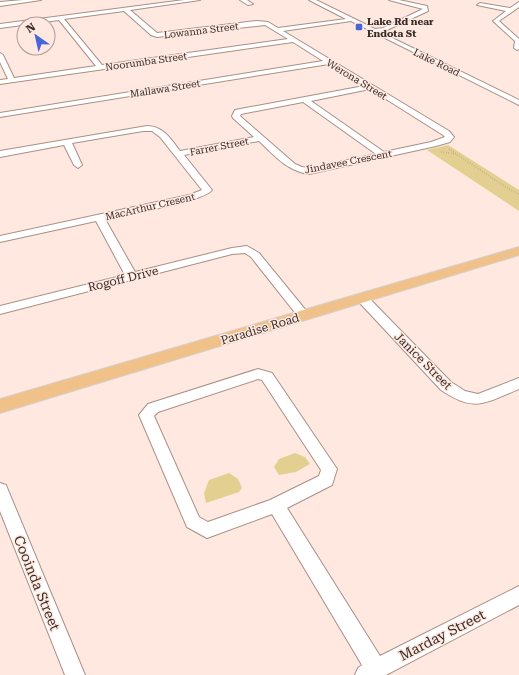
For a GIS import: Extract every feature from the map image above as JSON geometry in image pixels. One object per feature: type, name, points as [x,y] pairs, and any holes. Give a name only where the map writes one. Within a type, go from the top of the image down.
[{"type":"main road","name":"Paradise Road","points":[[0,406],[519,251]]},
{"type":"street","points":[[0,4],[38,0]]},
{"type":"street","points":[[0,26],[61,19],[125,8],[197,0]]},
{"type":"street","points":[[243,0],[250,4]]},
{"type":"street","name":"Lake Road","points":[[312,0],[519,103]]},
{"type":"street","points":[[375,31],[385,29],[426,10],[425,8],[419,6],[392,0]]},
{"type":"street","points":[[179,2],[186,6]]},
{"type":"street","points":[[517,48],[518,41],[496,21],[519,4]]},
{"type":"street","points":[[480,5],[510,10]]},
{"type":"street","name":"Lowanna Street","points":[[125,8],[153,34],[157,35],[264,22]]},
{"type":"street","points":[[61,19],[100,67]]},
{"type":"street","points":[[277,30],[350,20]]},
{"type":"street","name":"Werona Street","points":[[264,22],[450,137]]},
{"type":"street","points":[[508,32],[518,32]]},
{"type":"street","name":"Noorumba Street","points":[[0,82],[293,40]]},
{"type":"street","points":[[0,55],[12,80]]},
{"type":"street","name":"Mallawa Street","points":[[0,115],[329,62]]},
{"type":"street","name":"Jindavee Crescent","points":[[371,87],[238,112],[236,116],[292,166],[300,170],[309,171],[441,142],[450,137]]},
{"type":"street","points":[[304,99],[383,155]]},
{"type":"street","name":"MacArthur Cresent","points":[[0,154],[135,129],[153,128],[160,132],[206,190],[205,192],[0,239]]},
{"type":"street","name":"Farrer Street","points":[[178,154],[261,138]]},
{"type":"street","points":[[67,142],[78,165]]},
{"type":"street","points":[[99,217],[132,277]]},
{"type":"street","name":"Rogoff Drive","points":[[0,310],[232,251],[247,249],[255,255],[304,316]]},
{"type":"street","name":"Janice Street","points":[[362,298],[446,386],[461,396],[478,399],[519,383]]},
{"type":"street","points":[[258,374],[268,376],[329,469],[326,480],[276,504],[207,530],[193,522],[146,415],[153,408],[258,374]]},
{"type":"street","name":"Cooinda Street","points":[[0,490],[75,675]]},
{"type":"street","points":[[276,504],[370,672]]},
{"type":"street","name":"Marday Street","points":[[370,672],[519,595]]},
{"type":"path","points":[[449,149],[507,188],[519,194]]},
{"type":"shaded area","points":[[448,145],[519,190],[519,211],[427,150]]},
{"type":"shaded area","points":[[295,453],[305,457],[310,464],[296,472],[279,475],[274,467],[279,459]]},
{"type":"shaded area","points":[[229,473],[238,479],[242,488],[239,492],[206,503],[204,493],[209,480]]},
{"type":"place","name":"Lake Rd near Endota St","points":[[359,27]]}]
